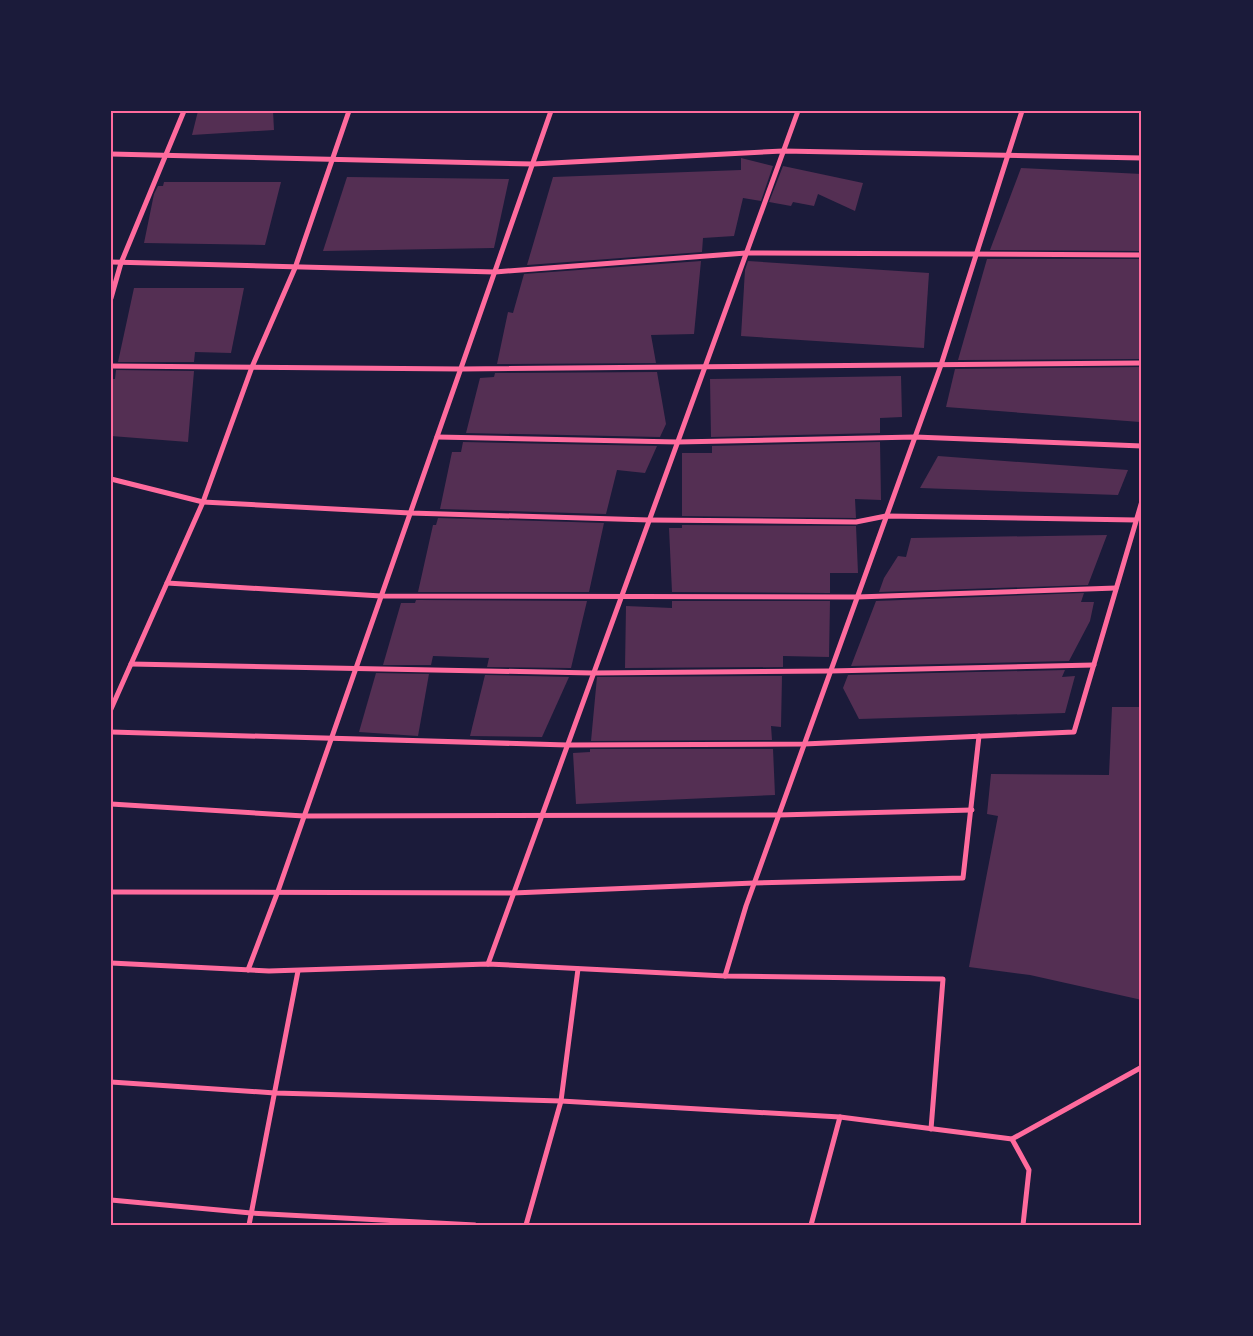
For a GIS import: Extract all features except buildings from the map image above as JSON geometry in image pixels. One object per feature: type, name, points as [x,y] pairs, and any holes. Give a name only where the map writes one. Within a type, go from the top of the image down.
[{"type":"street","points":[[111,298],[121,263],[184,111]]},
{"type":"street","points":[[111,709],[203,502],[252,367],[295,268],[349,111]]},
{"type":"street","points":[[248,970],[278,891],[552,111]]},
{"type":"street","points":[[488,964],[798,111]]},
{"type":"street","points":[[725,976],[754,883],[778,815],[941,365],[1022,111]]},
{"type":"street","points":[[111,154],[533,164],[783,151],[1142,158]]},
{"type":"street","points":[[111,262],[495,272],[746,253],[1142,255]]},
{"type":"street","points":[[111,366],[461,369],[1142,363]]},
{"type":"street","points":[[437,437],[677,442],[915,437],[1142,446]]},
{"type":"street","points":[[111,479],[203,502],[410,513],[649,520],[856,522],[886,516],[1136,520]]},
{"type":"street","points":[[111,732],[567,745],[804,744],[1074,732],[1142,501]]},
{"type":"street","points":[[167,583],[381,596],[857,597],[1116,588]]},
{"type":"street","points":[[131,664],[356,670],[593,673],[830,671],[1094,665]]},
{"type":"street","points":[[111,892],[513,893],[754,883],[962,878],[972,810],[979,736]]},
{"type":"street","points":[[111,804],[304,816],[778,815],[972,810]]},
{"type":"street","points":[[111,963],[248,970],[488,964],[725,976],[943,979],[931,1129]]},
{"type":"street","points":[[526,1225],[561,1101],[578,969]]},
{"type":"street","points":[[249,1225],[298,970]]},
{"type":"street","points":[[111,1082],[275,1093],[561,1101],[840,1117],[1012,1139],[1142,1067]]},
{"type":"street","points":[[811,1225],[840,1117]]},
{"type":"street","points":[[1012,1139],[1029,1170],[1023,1225]]},
{"type":"street","points":[[111,1200],[251,1213],[475,1225]]}]
